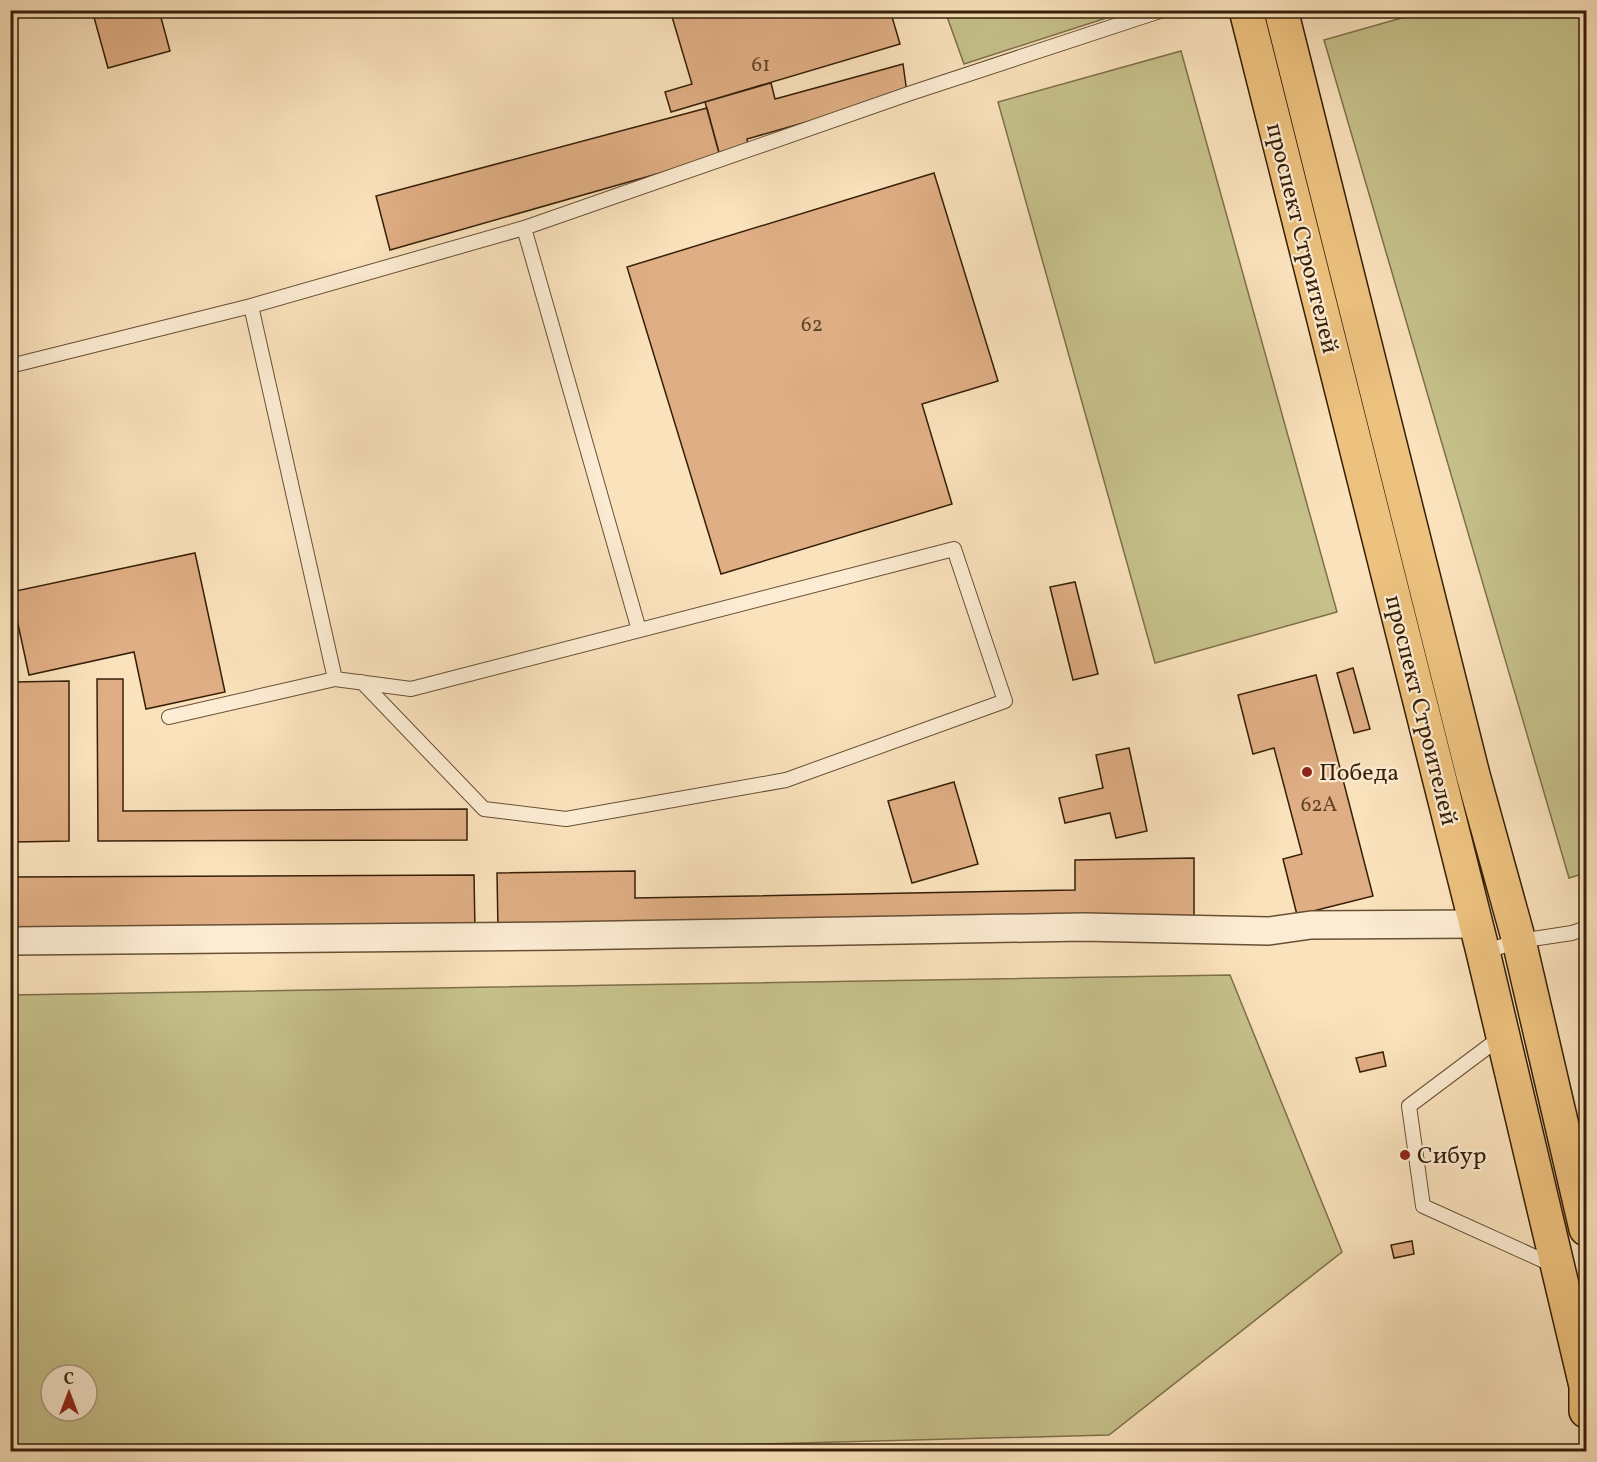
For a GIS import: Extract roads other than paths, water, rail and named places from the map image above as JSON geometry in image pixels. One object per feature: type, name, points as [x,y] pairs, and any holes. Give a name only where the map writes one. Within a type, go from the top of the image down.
[{"type":"main road","name":"проспект Строителей","points":[[1246,10],[1480,938],[1586,1386],[1587,1411]]},
{"type":"main road","name":"проспект Строителей","points":[[1281,10],[1473,774],[1519,941],[1587,1229]]},
{"type":"street","points":[[10,941],[559,936],[1083,927],[1269,931],[1311,925],[1480,938]]},
{"type":"lane","points":[[10,366],[251,306],[524,228],[911,93],[1163,10]]},
{"type":"lane","points":[[524,228],[639,630]]},
{"type":"lane","points":[[251,306],[335,679]]},
{"type":"lane","points":[[169,717],[335,679],[362,682],[411,689],[954,549],[1005,701],[786,780],[566,819],[484,809],[362,682]]},
{"type":"lane","points":[[1480,938],[1519,941],[1572,933],[1587,928]]},
{"type":"lane","points":[[1503,1035],[1410,1106],[1423,1206],[1558,1267]]},
{"type":"place","name":"Победа","points":[[1307,772]]},
{"type":"place","name":"Сибур","points":[[1405,1155]]}]
